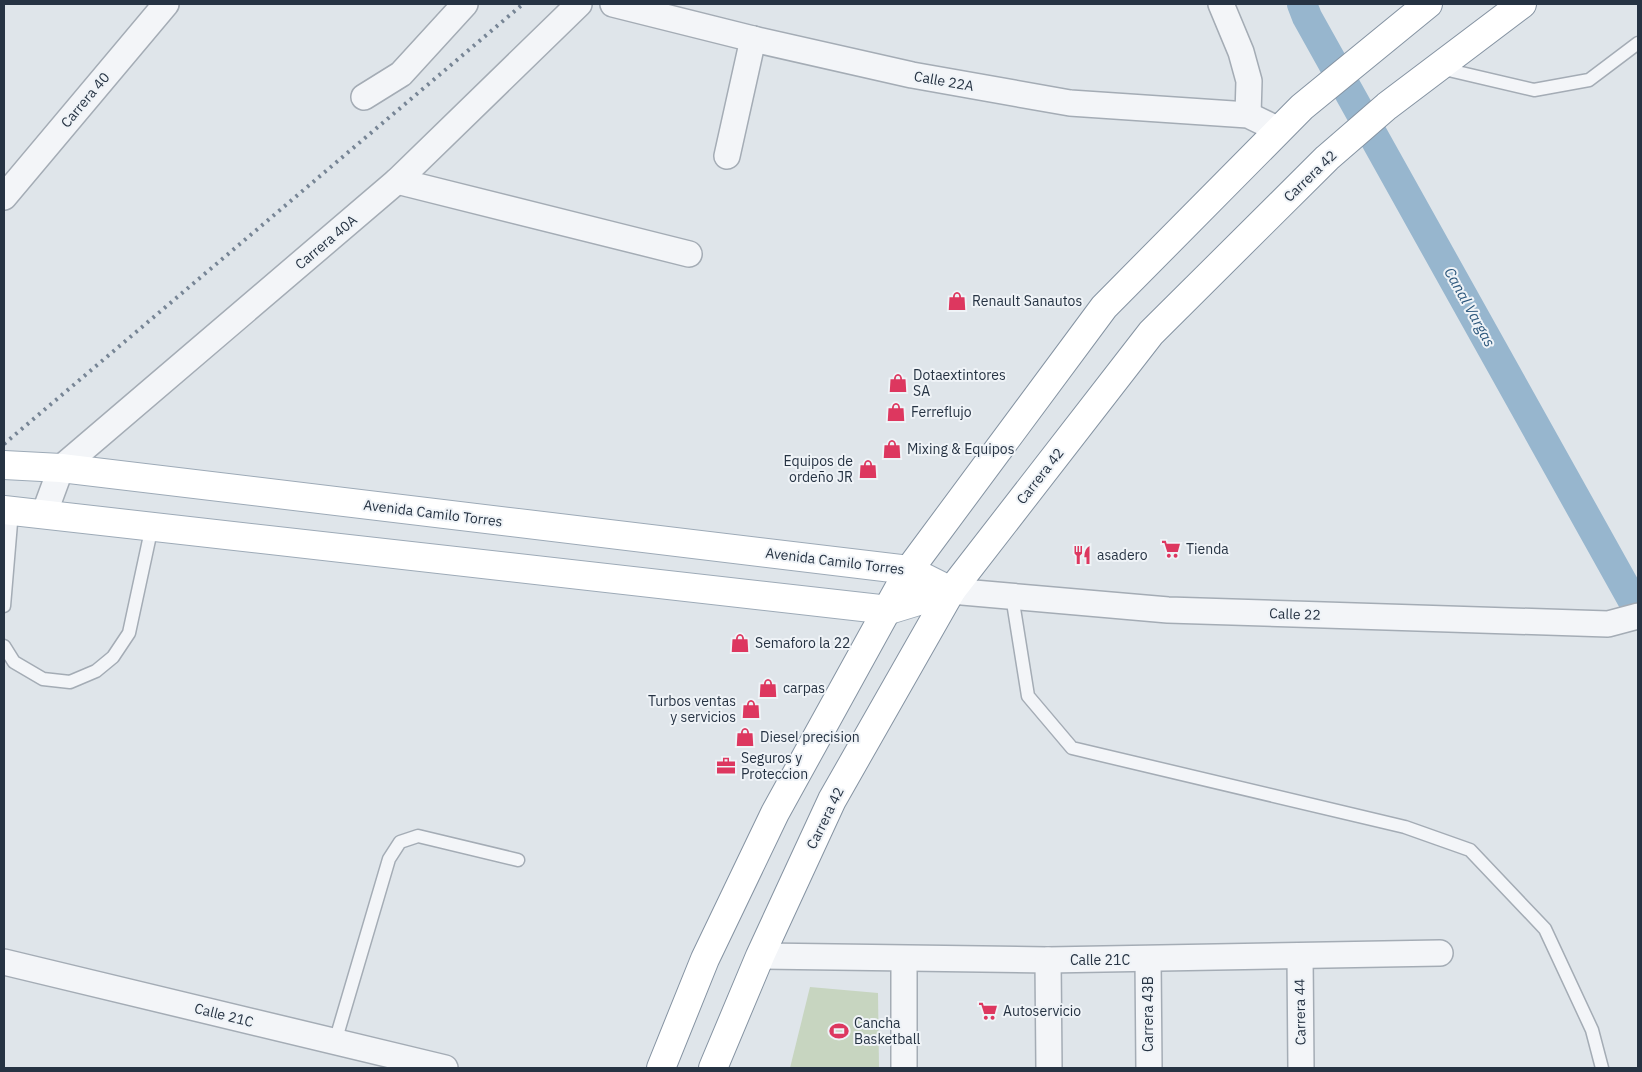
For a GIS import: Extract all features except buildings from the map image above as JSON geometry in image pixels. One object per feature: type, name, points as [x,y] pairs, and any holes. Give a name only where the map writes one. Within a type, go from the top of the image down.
[{"type":"main road","points":[[661,1068],[705,959],[775,813],[910,570],[1104,307],[1302,107],[1428,4]]},
{"type":"main road","name":"Carrera 42","points":[[713,1068],[760,956],[832,800],[951,591],[1151,333],[1327,158],[1387,106],[1522,4]]},
{"type":"main road","name":"Avenida Camilo Torres","points":[[4,465],[61,468],[910,570],[951,591]]},
{"type":"main road","points":[[8,510],[889,610],[951,591]]},
{"type":"street","name":"Carrera 40","points":[[4,196],[166,4]]},
{"type":"street","points":[[364,97],[401,74],[464,4]]},
{"type":"street","name":"Carrera 40A","points":[[61,468],[397,181],[579,4]]},
{"type":"street","name":"Calle 22A","points":[[613,4],[753,39],[912,75],[1070,103],[1248,115],[1279,130]]},
{"type":"street","points":[[1221,4],[1241,52],[1249,80],[1248,115]]},
{"type":"street","points":[[727,156],[753,39]]},
{"type":"street","points":[[397,181],[689,254]]},
{"type":"street","points":[[44,514],[61,468]]},
{"type":"street","name":"Calle 22","points":[[951,591],[1168,610],[1608,624],[1638,616]]},
{"type":"street","name":"Calle 21C","points":[[760,956],[904,960],[1048,960],[1440,953]]},
{"type":"street","name":"Carrera 44","points":[[1300,956],[1301,1068]]},
{"type":"street","name":"Carrera 43B","points":[[1148,959],[1149,1068]]},
{"type":"street","points":[[904,960],[904,1068]]},
{"type":"street","points":[[1048,960],[1049,1068]]},
{"type":"street","name":"Calle 21C","points":[[4,962],[445,1068]]},
{"type":"lane","points":[[1437,67],[1534,90],[1589,80],[1638,43]]},
{"type":"lane","points":[[4,606],[8,510]]},
{"type":"lane","points":[[4,646],[14,662],[43,680],[70,682],[96,670],[113,657],[129,633],[152,526]]},
{"type":"lane","points":[[1012,596],[1028,696],[1072,748],[1405,827],[1470,850],[1545,929],[1592,1030],[1602,1068]]},
{"type":"lane","points":[[335,1042],[389,859],[400,842],[418,836],[518,860]]},
{"type":"green space","name":"Cancha Basketball","points":[[810,987],[878,993],[879,1068],[790,1068]]},
{"type":"waterway","name":"Canal Vargas","points":[[1302,4],[1307,17],[1638,610]]},
{"type":"railway","points":[[4,444],[523,4]]},
{"type":"place","name":"Renault Sanautos","points":[[957,301]]},
{"type":"place","name":"Dotaextintores SA","points":[[898,383]]},
{"type":"place","name":"Ferreflujo","points":[[896,412]]},
{"type":"place","name":"Mixing & Equipos","points":[[892,449]]},
{"type":"place","name":"Equipos de ordeño JR","points":[[868,469]]},
{"type":"place","name":"Tienda","points":[[1171,549]]},
{"type":"place","name":"asadero","points":[[1082,555]]},
{"type":"place","name":"Semaforo la 22","points":[[740,643]]},
{"type":"place","name":"carpas","points":[[768,688]]},
{"type":"place","name":"Turbos ventas y servicios","points":[[751,709]]},
{"type":"place","name":"Diesel precision","points":[[745,737]]},
{"type":"place","name":"Seguros y Proteccion","points":[[726,766]]},
{"type":"place","name":"Autoservicio","points":[[988,1011]]},
{"type":"place","name":"Cancha Basketball","points":[[839,1031]]}]
